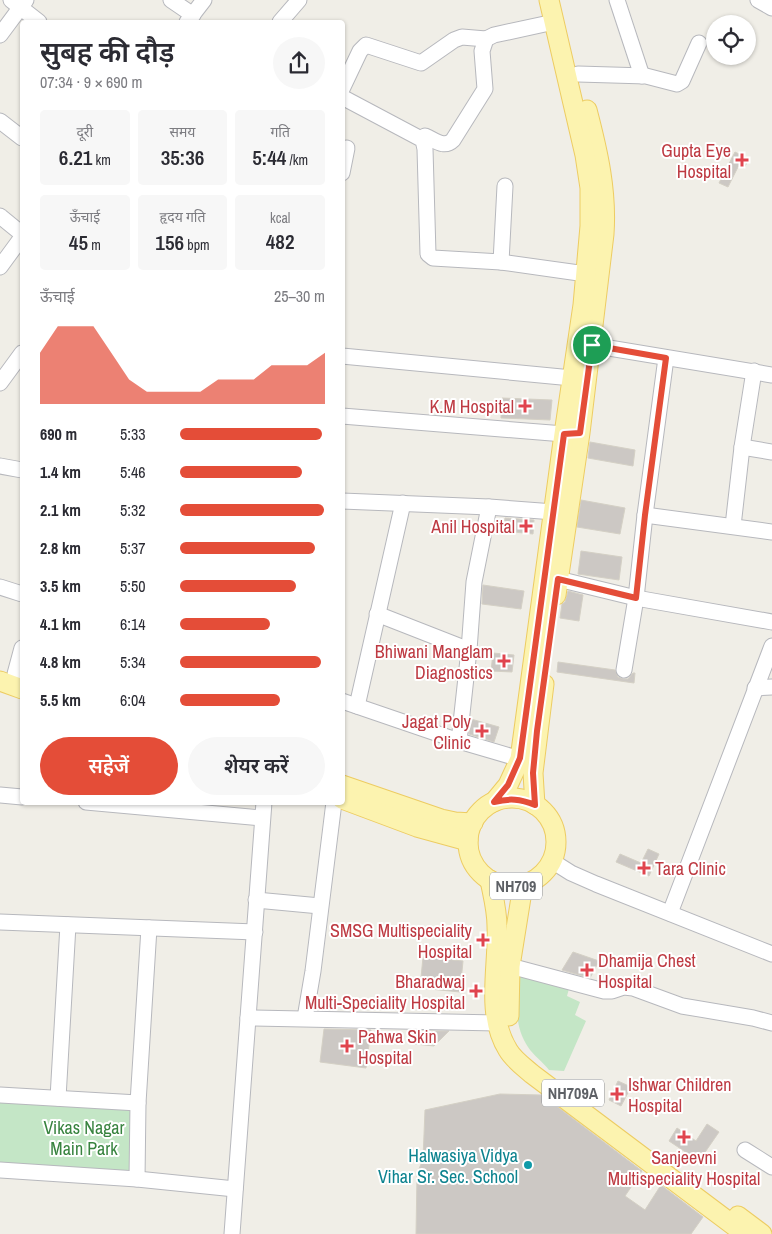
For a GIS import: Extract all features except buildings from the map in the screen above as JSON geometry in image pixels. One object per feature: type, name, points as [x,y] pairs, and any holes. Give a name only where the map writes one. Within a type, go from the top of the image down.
[{"type":"main road","points":[[470,832],[484,808],[494,802],[508,798],[522,800],[535,805],[533,773],[537,731],[558,579],[572,433],[572,378],[586,274],[590,226],[590,188],[548,0]]},
{"type":"main road","points":[[494,802],[508,785],[520,758],[554,512],[592,345],[606,211],[604,185],[598,152],[560,0]]},
{"type":"main road","points":[[345,786],[455,822],[470,832]]},
{"type":"main road","points":[[345,800],[417,827],[470,832]]},
{"type":"main road","name":"NH709","points":[[470,832],[469,852],[473,864],[480,873],[500,885],[522,885],[535,880],[545,872],[552,861],[556,849],[556,836],[552,824],[545,813],[535,805]]},
{"type":"main road","name":"NH709A","points":[[490,880],[496,906],[498,927],[495,987],[497,1023],[501,1037],[509,1052],[532,1074],[746,1234]]},
{"type":"main road","name":"NH709A","points":[[522,885],[510,966],[509,1018],[515,1038],[529,1058],[542,1070],[762,1234]]},
{"type":"street","points":[[171,0],[190,19],[204,0]]},
{"type":"street","points":[[282,20],[299,0]]},
{"type":"street","points":[[617,0],[642,76]]},
{"type":"street","points":[[758,0],[772,8]]},
{"type":"street","points":[[0,35],[19,2],[37,20]]},
{"type":"street","points":[[345,83],[360,51],[366,45],[421,63],[454,40],[486,38],[554,22]]},
{"type":"street","points":[[421,138],[425,136],[445,144],[453,140],[485,89],[482,50],[486,38]]},
{"type":"street","points":[[578,74],[642,76],[673,84],[680,83],[700,43]]},
{"type":"street","points":[[345,99],[421,138],[425,143],[430,256],[436,259],[501,262],[586,274]]},
{"type":"street","points":[[0,121],[20,136]]},
{"type":"street","points":[[345,158],[347,148]]},
{"type":"street","points":[[501,262],[505,186]]},
{"type":"street","points":[[0,216],[20,233]]},
{"type":"street","points":[[0,267],[20,238]]},
{"type":"street","points":[[592,345],[772,375]]},
{"type":"street","points":[[0,383],[20,356]]},
{"type":"street","points":[[345,356],[572,378]]},
{"type":"street","points":[[624,670],[636,598],[666,358]]},
{"type":"street","points":[[733,526],[742,447],[754,371]]},
{"type":"street","points":[[345,416],[572,433]]},
{"type":"street","points":[[742,447],[772,452]]},
{"type":"street","points":[[0,466],[20,470]]},
{"type":"street","points":[[345,501],[489,507],[554,512]]},
{"type":"street","points":[[403,503],[377,614],[350,704],[458,741],[520,758]]},
{"type":"street","points":[[458,741],[469,650],[474,582],[489,507]]},
{"type":"street","points":[[645,515],[772,532]]},
{"type":"street","points":[[558,579],[636,598],[772,622]]},
{"type":"street","points":[[0,587],[20,593]]},
{"type":"street","points":[[377,614],[469,650]]},
{"type":"street","points":[[670,913],[772,646]]},
{"type":"street","points":[[12,678],[20,654]]},
{"type":"street","points":[[755,688],[772,687]]},
{"type":"street","points":[[0,795],[20,797]]},
{"type":"street","points":[[152,805],[263,810],[232,1234]]},
{"type":"street","points":[[305,1018],[313,971],[334,805]]},
{"type":"street","points":[[552,861],[596,884],[772,954]]},
{"type":"street","points":[[256,900],[320,906]]},
{"type":"street","points":[[0,922],[255,932]]},
{"type":"street","points":[[58,1098],[68,925]]},
{"type":"street","points":[[137,1180],[138,1103],[149,928]]},
{"type":"street","points":[[510,966],[604,990],[616,990],[624,987],[633,988],[682,1006],[772,1023]]},
{"type":"street","points":[[248,1018],[497,1023]]},
{"type":"street","points":[[0,1095],[138,1103]]},
{"type":"street","points":[[745,1150],[772,1167]]},
{"type":"street","points":[[0,1170],[137,1180],[235,1190]]},
{"type":"green space","points":[[517,974],[570,985],[567,996],[580,1002],[575,1015],[586,1021],[564,1071],[549,1070],[530,1050],[523,1039],[517,1012]]},
{"type":"green space","name":"Vikas Nagar Main Park","points":[[0,1100],[133,1108],[132,1174],[0,1165]]},
{"type":"place","name":"Gupta Eye Hospital","points":[[742,160]]},
{"type":"place","name":"K.M Hospital","points":[[525,406]]},
{"type":"place","name":"Anil Hospital","points":[[526,526]]},
{"type":"place","name":"Bhiwani Manglam Diagnostics","points":[[504,661]]},
{"type":"place","name":"Jagat Poly Clinic","points":[[482,731]]},
{"type":"place","name":"Tara Clinic","points":[[644,868]]},
{"type":"place","name":"SMSG Multispeciality Hospital","points":[[483,940]]},
{"type":"place","name":"Dhamija Chest Hospital","points":[[587,970]]},
{"type":"place","name":"Bharadwaj Multi-Speciality Hospital","points":[[476,991]]},
{"type":"place","name":"Pahwa Skin Hospital","points":[[347,1046]]},
{"type":"place","name":"Ishwar Children Hospital","points":[[617,1094]]},
{"type":"place","name":"Sanjeevni Multispeciality Hospital","points":[[684,1137]]},
{"type":"place","name":"Halwasiya Vidya Vihar Sr. Sec. School","points":[[528,1165]]},
{"type":"route","points":[[592,345],[666,358],[636,598],[558,579],[537,731],[533,773],[535,805],[522,800],[508,798],[494,802],[508,785],[520,758],[564,434],[580,433],[592,345]]}]
